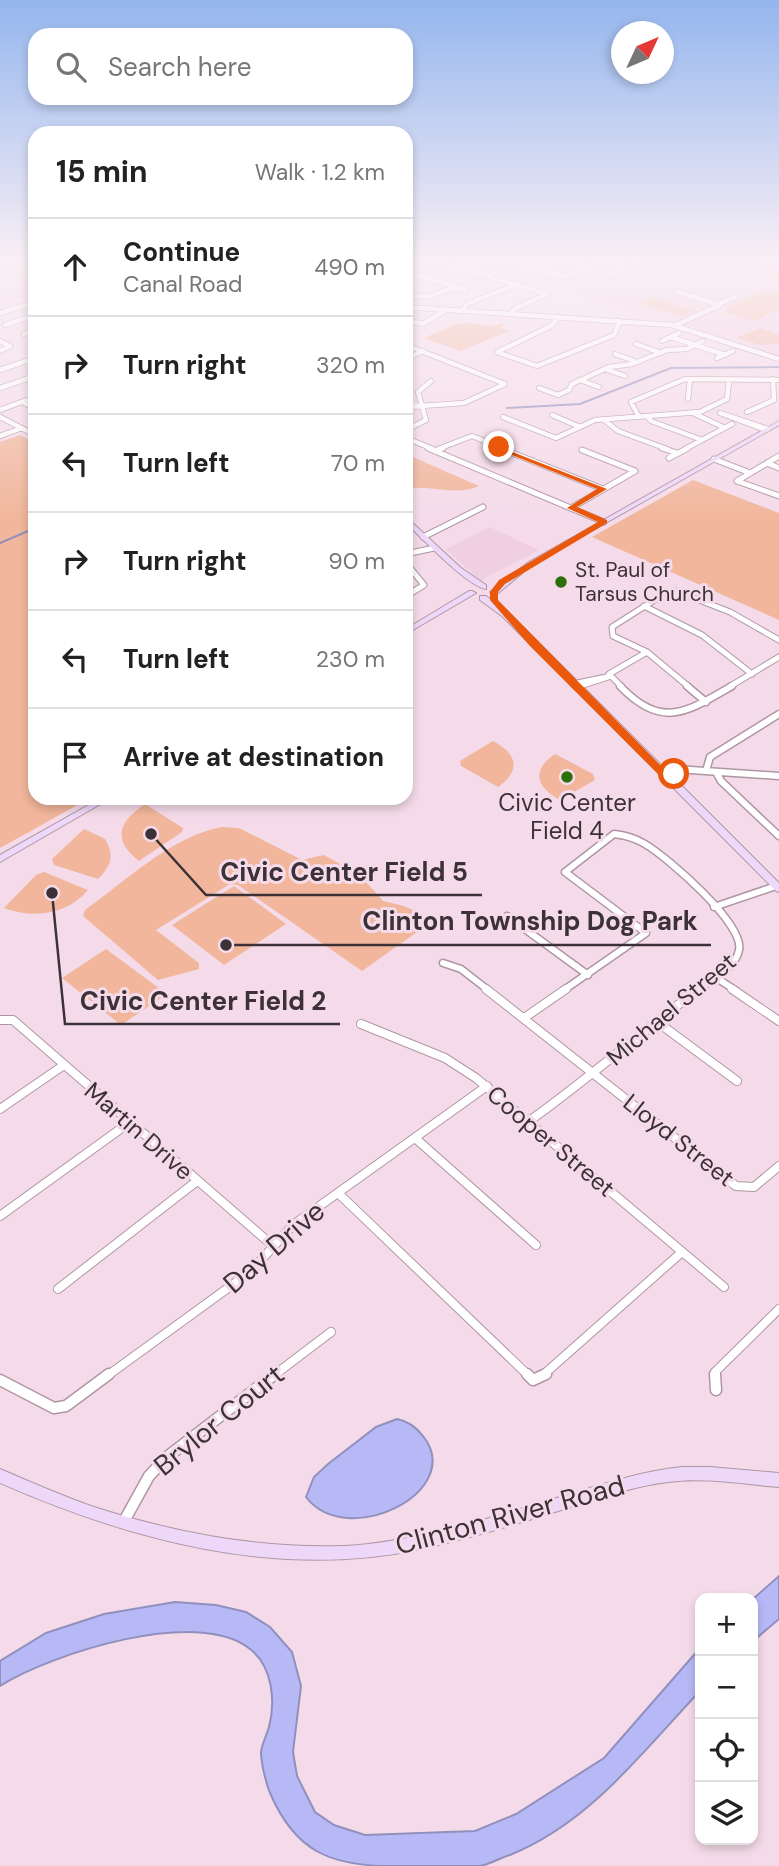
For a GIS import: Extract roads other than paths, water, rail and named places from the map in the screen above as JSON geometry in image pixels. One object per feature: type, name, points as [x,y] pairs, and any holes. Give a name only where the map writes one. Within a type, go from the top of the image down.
[{"type":"street","points":[[413,407],[464,402],[505,384],[415,348]]},
{"type":"street","points":[[505,348],[497,352],[536,366],[581,348]]},
{"type":"street","points":[[648,348],[662,353]]},
{"type":"street","points":[[539,388],[558,395],[580,380],[604,369],[682,348]]},
{"type":"street","points":[[704,348],[725,355]]},
{"type":"street","points":[[745,348],[779,359]]},
{"type":"street","points":[[413,356],[423,351]]},
{"type":"street","points":[[717,359],[733,351]]},
{"type":"street","points":[[615,354],[638,362]]},
{"type":"street","points":[[0,370],[28,360]]},
{"type":"street","points":[[604,369],[625,376]]},
{"type":"street","points":[[0,388],[28,378]]},
{"type":"street","points":[[688,399],[690,379]]},
{"type":"street","points":[[639,416],[631,402],[662,386],[690,379],[776,379],[774,400],[747,412]]},
{"type":"street","points":[[580,380],[599,387]]},
{"type":"street","points":[[413,427],[425,422],[418,390],[431,381]]},
{"type":"street","points":[[566,421],[693,413],[709,409],[727,399],[729,381]]},
{"type":"street","points":[[0,410],[28,400]]},
{"type":"street","points":[[22,402],[28,405]]},
{"type":"street","points":[[709,409],[767,430]]},
{"type":"street","points":[[693,413],[725,428]]},
{"type":"street","points":[[552,415],[580,427]]},
{"type":"street","points":[[0,416],[28,431]]},
{"type":"street","points":[[647,416],[651,421],[702,440]]},
{"type":"street","points":[[503,417],[556,438],[595,420]]},
{"type":"street","points":[[603,419],[615,429],[677,453]]},
{"type":"street","points":[[413,628],[477,594],[484,587],[502,582],[779,423]]},
{"type":"street","points":[[669,458],[732,424]]},
{"type":"street","points":[[0,436],[22,428]]},
{"type":"street","points":[[434,451],[472,436],[603,489]]},
{"type":"street","points":[[413,441],[604,522]]},
{"type":"street","points":[[571,508],[635,471],[582,450]]},
{"type":"street","points":[[779,457],[737,481],[779,496]]},
{"type":"street","points":[[717,458],[752,472]]},
{"type":"street","points":[[766,463],[779,468]]},
{"type":"street","points":[[423,537],[483,508]]},
{"type":"street","points":[[413,526],[470,579],[493,594],[497,606]]},
{"type":"street","points":[[413,552],[434,548]]},
{"type":"street","points":[[413,572],[424,585],[413,592]]},
{"type":"street","points":[[470,579],[477,594],[497,606],[777,887],[714,907]]},
{"type":"street","points":[[493,594],[502,582]]},
{"type":"street","points":[[706,702],[647,652],[616,638],[611,631],[614,625],[667,592],[676,591],[730,612],[779,640]]},
{"type":"street","points":[[477,594],[493,594]]},
{"type":"street","points":[[645,606],[702,635],[752,674]]},
{"type":"street","points":[[611,676],[611,672],[647,652]]},
{"type":"street","points":[[611,676],[652,711],[674,715],[706,702],[779,657]]},
{"type":"street","points":[[575,686],[611,676]]},
{"type":"street","points":[[706,771],[710,757],[778,717]]},
{"type":"street","points":[[664,775],[681,770],[779,776]]},
{"type":"street","points":[[716,772],[721,781],[779,836]]},
{"type":"street","points":[[0,859],[95,805]]},
{"type":"street","name":"Michael Street","points":[[528,1122],[595,1074],[656,1021],[737,959],[741,944],[734,928],[672,863],[618,833],[610,836],[565,872],[646,931],[588,975]]},
{"type":"street","points":[[507,916],[588,975],[524,1018]]},
{"type":"street","name":"Lloyd Street","points":[[443,963],[461,970],[736,1186],[748,1190],[779,1166]]},
{"type":"street","points":[[715,977],[779,1021]]},
{"type":"street","name":"Martin Drive","points":[[3,1019],[13,1020],[272,1245]]},
{"type":"street","points":[[656,1021],[737,1081]]},
{"type":"street","name":"Cooper Street","points":[[360,1024],[445,1058],[487,1087],[724,1287]]},
{"type":"street","points":[[0,1109],[64,1065]]},
{"type":"street","name":"Day Drive","points":[[0,1380],[48,1405],[61,1408],[250,1272],[293,1225],[487,1087]]},
{"type":"street","points":[[0,1216],[130,1122]]},
{"type":"street","points":[[415,1138],[537,1245]]},
{"type":"street","points":[[58,1289],[197,1181]]},
{"type":"street","points":[[338,1193],[533,1380],[545,1375],[682,1252]]},
{"type":"street","points":[[716,1390],[715,1372],[779,1309]]},
{"type":"street","name":"Brylor Court","points":[[123,1523],[149,1476],[167,1457],[331,1332]]},
{"type":"street","name":"Clinton River Road","points":[[0,1476],[48,1498],[123,1523],[203,1542],[285,1551],[354,1553],[398,1547],[484,1527],[637,1480],[694,1474],[779,1480]]},
{"type":"water","points":[[397,1419],[415,1427],[423,1436],[432,1457],[429,1476],[416,1494],[396,1507],[373,1516],[348,1518],[325,1512],[306,1497],[314,1477],[328,1464],[376,1427]]},
{"type":"water","points":[[779,1576],[779,1619],[758,1637],[758,1595]]},
{"type":"water","points":[[175,1602],[216,1605],[246,1612],[270,1627],[292,1652],[301,1686],[293,1752],[297,1776],[315,1812],[334,1825],[365,1835],[475,1831],[516,1814],[604,1758],[695,1654],[695,1696],[590,1805],[539,1841],[510,1855],[480,1866],[349,1863],[332,1858],[303,1842],[280,1813],[268,1789],[261,1752],[271,1717],[272,1695],[268,1674],[250,1649],[226,1637],[196,1632],[161,1633],[88,1649],[23,1673],[0,1686],[0,1661],[46,1633],[104,1614]]},
{"type":"waterway","points":[[507,408],[580,404],[671,368],[779,367]]},
{"type":"waterway","points":[[0,543],[28,531]]},
{"type":"place","name":"St. Paul of Tarsus Church","points":[[561,582]]},
{"type":"place","name":"Civic Center Field 4","points":[[567,777]]},
{"type":"place","name":"Civic Center Field 5","points":[[151,834]]},
{"type":"place","name":"Civic Center Field 2","points":[[52,893]]},
{"type":"place","name":"Clinton Township Dog Park","points":[[226,945]]}]
